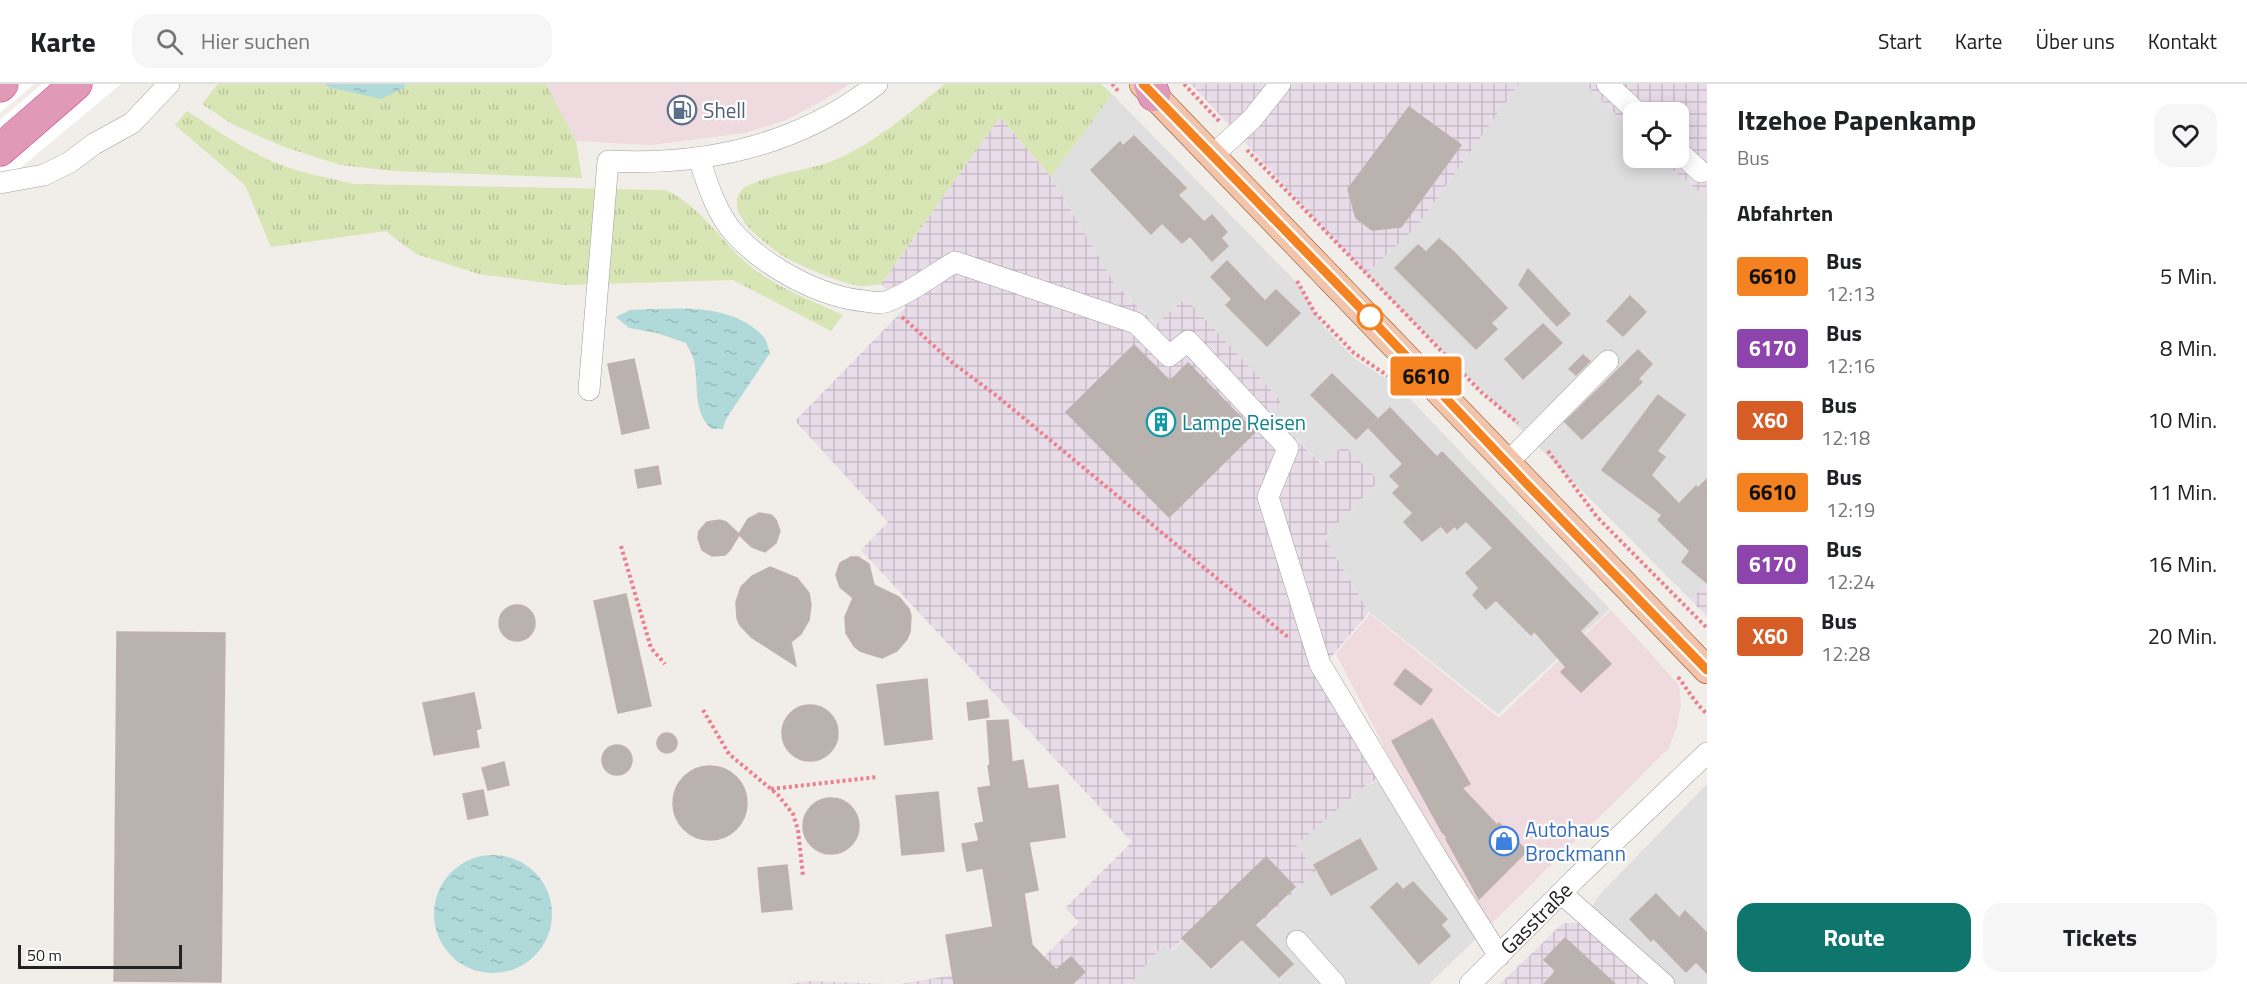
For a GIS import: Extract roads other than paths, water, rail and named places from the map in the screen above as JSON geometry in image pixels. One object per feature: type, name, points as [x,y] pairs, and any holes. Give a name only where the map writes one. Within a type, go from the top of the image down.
[{"type":"highway","points":[[0,150],[76,84]]},
{"type":"main road","points":[[1149,88],[1707,670]]},
{"type":"street","points":[[0,183],[44,175],[70,162],[94,144],[132,123],[169,84]]},
{"type":"street","points":[[589,390],[608,161],[699,158],[762,146],[799,132],[877,84]]},
{"type":"street","points":[[1213,155],[1252,119],[1280,84]]},
{"type":"street","points":[[1609,85],[1627,102]]},
{"type":"street","points":[[699,158],[724,220],[734,233],[753,250],[800,281],[825,293],[846,299],[886,302],[955,262],[1136,323],[1169,356],[1188,341],[1288,448],[1268,497],[1320,664],[1499,956]]},
{"type":"street","points":[[1689,161],[1701,172]]},
{"type":"street","points":[[1507,463],[1608,361]]},
{"type":"street","name":"Gasstraße","points":[[1470,984],[1707,753]]},
{"type":"street","points":[[1561,893],[1664,984]]},
{"type":"street","points":[[1297,941],[1335,984]]},
{"type":"water","points":[[325,84],[406,84],[404,88],[381,99],[328,87]]},
{"type":"water","points":[[700,309],[717,312],[749,325],[764,338],[770,353],[726,419],[723,429],[712,429],[701,414],[694,361],[686,343],[657,333],[629,328],[616,317],[630,310]]},
{"type":"water","points":[[493,855],[516,859],[535,872],[548,891],[552,914],[548,937],[535,956],[516,969],[493,973],[470,969],[451,956],[438,937],[434,914],[438,891],[451,872],[470,859]]},
{"type":"place","name":"Shell","points":[[682,110]]},
{"type":"place","name":"Lampe Reisen","points":[[1161,422]]},
{"type":"place","name":"Autohaus Brockmann","points":[[1504,841]]}]
